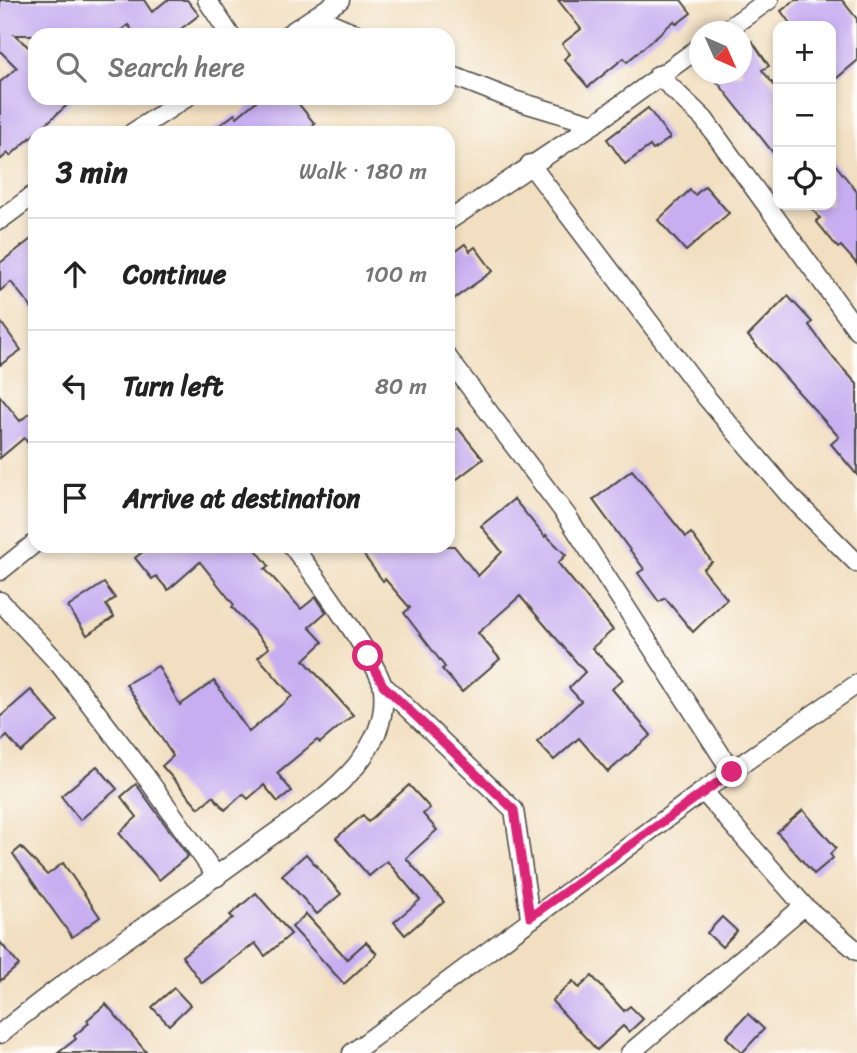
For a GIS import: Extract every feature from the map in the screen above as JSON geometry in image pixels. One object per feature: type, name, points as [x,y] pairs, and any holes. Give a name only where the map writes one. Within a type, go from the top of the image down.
[{"type":"street","points":[[207,0],[225,28]]},
{"type":"street","points":[[299,28],[340,0]]},
{"type":"street","points":[[739,21],[769,0]]},
{"type":"street","points":[[317,17],[343,28]]},
{"type":"street","points":[[455,216],[594,124],[689,54]]},
{"type":"street","points":[[658,75],[704,119],[857,330]]},
{"type":"street","points":[[455,77],[514,100],[594,124]]},
{"type":"street","points":[[143,126],[176,105]]},
{"type":"street","points":[[530,164],[706,397],[790,496],[857,563]]},
{"type":"street","points":[[0,220],[28,202]]},
{"type":"street","points":[[455,367],[567,516],[732,772]]},
{"type":"street","points":[[0,571],[28,549]]},
{"type":"street","points":[[297,553],[368,656],[383,685],[514,810],[530,917]]},
{"type":"street","points":[[0,601],[61,665],[144,774],[217,877]]},
{"type":"street","points":[[352,1053],[530,917],[703,791],[857,684]]},
{"type":"street","points":[[0,1034],[35,1005],[217,877],[332,790],[355,766],[375,738],[384,716],[383,685]]},
{"type":"street","points":[[703,791],[804,906],[857,951]]},
{"type":"street","points":[[630,1053],[804,906]]},
{"type":"building","points":[[0,0],[144,0],[152,12],[167,0],[187,0],[199,15],[182,28],[130,28],[128,25],[124,28],[28,28],[28,35],[15,35],[28,47],[28,105],[67,105],[44,126],[28,126],[28,140],[10,156],[8,153],[0,160],[0,82],[17,68],[0,51]]},
{"type":"building","points":[[558,0],[681,0],[691,13],[677,24],[674,21],[627,62],[624,58],[588,87],[564,59],[570,54],[562,44],[581,29]]},
{"type":"building","points":[[795,0],[842,0],[857,19],[857,61],[836,79],[836,21],[788,21],[781,11]]},
{"type":"building","points":[[752,41],[769,66],[762,70],[773,84],[773,153],[719,84],[752,84]]},
{"type":"building","points":[[252,105],[300,105],[315,124],[219,126],[235,114],[237,117]]},
{"type":"building","points":[[648,108],[670,138],[653,150],[650,146],[625,164],[607,139]]},
{"type":"building","points":[[836,165],[857,192],[857,264],[841,246],[838,248],[816,221],[820,218],[813,210],[836,210]]},
{"type":"building","points":[[705,186],[729,213],[686,251],[658,220],[690,190],[695,195]]},
{"type":"building","points":[[28,241],[28,303],[11,282],[0,291],[0,263]]},
{"type":"building","points":[[465,244],[470,251],[475,247],[493,271],[455,298],[455,251]]},
{"type":"building","points":[[788,296],[812,322],[809,325],[857,384],[857,475],[831,444],[839,437],[748,336]]},
{"type":"building","points":[[0,321],[21,350],[0,365]]},
{"type":"building","points":[[0,396],[20,421],[28,415],[28,443],[24,438],[0,458]]},
{"type":"building","points":[[458,428],[483,459],[455,481],[455,430]]},
{"type":"building","points":[[632,470],[686,537],[691,533],[712,562],[703,569],[727,599],[693,632],[665,598],[659,602],[638,573],[644,569],[593,500]]},
{"type":"building","points":[[514,499],[545,537],[546,535],[566,555],[558,563],[613,630],[592,648],[623,679],[612,689],[651,735],[608,772],[579,738],[554,760],[537,742],[581,701],[569,688],[585,672],[520,596],[478,633],[500,659],[462,692],[442,669],[445,667],[404,613],[410,608],[385,579],[383,581],[362,553],[455,553],[455,547],[478,576],[502,552],[481,526]]},
{"type":"building","points":[[141,553],[259,553],[269,566],[265,569],[301,609],[316,597],[326,612],[309,627],[323,642],[304,660],[353,715],[320,743],[317,740],[277,773],[292,791],[278,802],[264,785],[248,799],[243,794],[225,810],[213,796],[199,808],[162,766],[173,756],[126,684],[158,666],[180,705],[214,681],[249,732],[292,696],[258,657],[269,648],[232,607],[234,605],[200,562],[168,590],[156,576],[152,579],[135,558]]},
{"type":"building","points":[[104,583],[115,598],[106,605],[114,617],[87,635],[68,607]]},
{"type":"building","points":[[31,690],[58,721],[21,752],[7,736],[0,742],[0,717]]},
{"type":"building","points":[[97,766],[117,789],[80,820],[61,796]]},
{"type":"building","points":[[136,784],[188,856],[159,880],[119,833],[137,817],[121,797]]},
{"type":"building","points":[[409,785],[430,808],[423,814],[437,830],[406,858],[444,902],[405,935],[394,922],[420,900],[387,861],[369,876],[336,838],[363,815],[368,822]]},
{"type":"building","points":[[803,810],[836,848],[830,854],[833,858],[814,874],[777,832]]},
{"type":"building","points":[[21,847],[47,875],[63,863],[100,917],[72,937],[13,854]]},
{"type":"building","points":[[306,854],[341,894],[317,914],[282,875]]},
{"type":"building","points":[[256,893],[291,934],[265,956],[255,943],[202,983],[182,956],[233,918],[230,915]]},
{"type":"building","points":[[306,914],[347,959],[366,942],[377,954],[344,984],[292,927]]},
{"type":"building","points":[[722,917],[737,931],[722,947],[707,933]]},
{"type":"building","points":[[0,942],[19,965],[0,981]]},
{"type":"building","points":[[592,976],[624,1011],[630,1006],[643,1019],[629,1032],[623,1026],[597,1050],[552,1001],[573,981],[579,988]]},
{"type":"building","points":[[174,988],[190,1005],[169,1025],[152,1007]]},
{"type":"building","points":[[106,1004],[147,1053],[58,1053],[76,1039],[74,1036],[89,1023],[87,1020]]},
{"type":"building","points":[[748,1014],[764,1029],[742,1053],[726,1037]]},
{"type":"route","points":[[368,656],[383,685],[514,810],[530,917],[732,772]]}]
